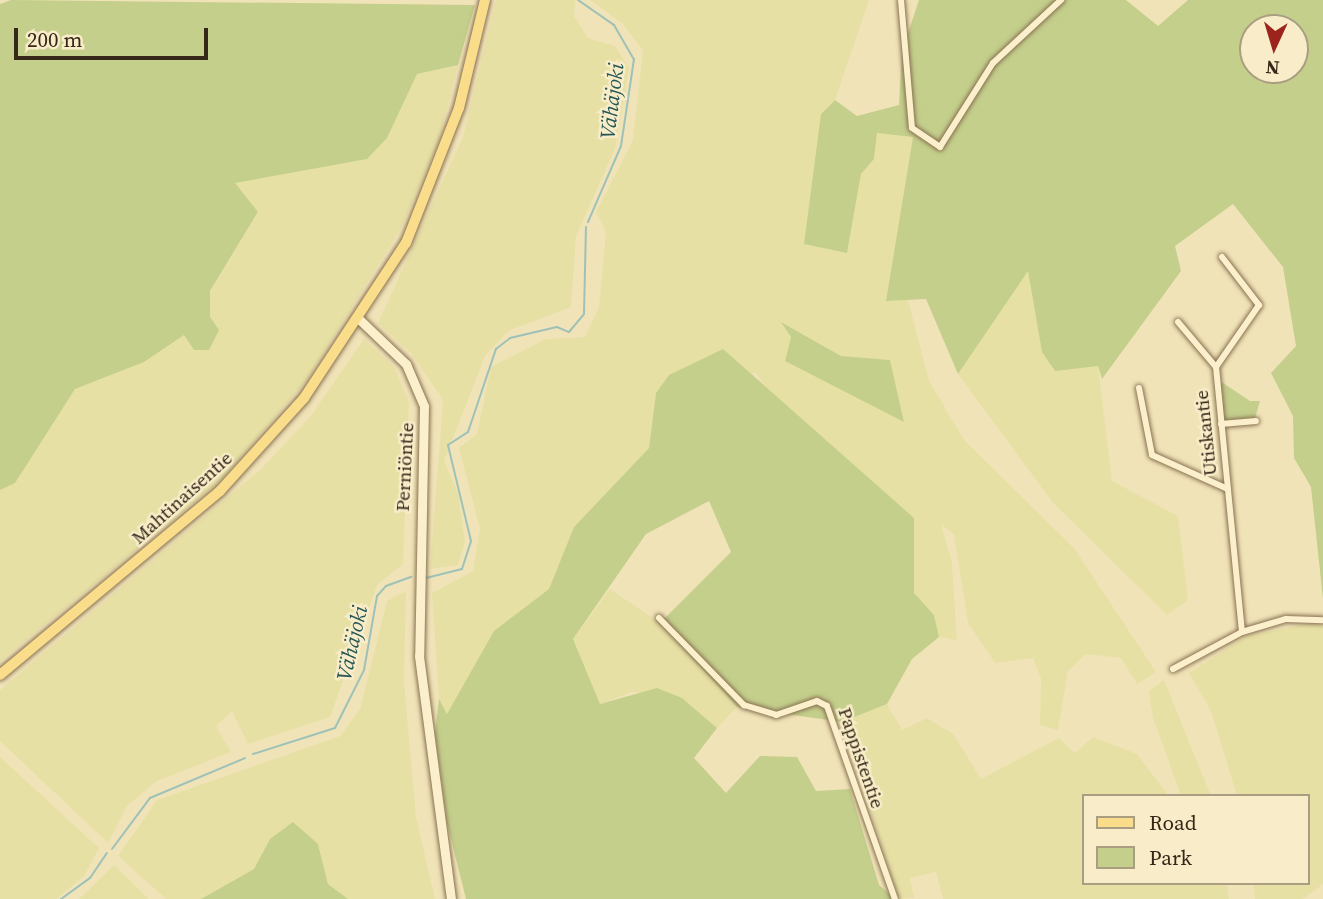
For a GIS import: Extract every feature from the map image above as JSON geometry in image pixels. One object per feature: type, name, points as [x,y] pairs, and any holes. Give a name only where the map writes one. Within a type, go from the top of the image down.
[{"type":"main road","points":[[360,320],[406,243],[439,168],[485,0]]},
{"type":"main road","name":"Mahtinaisentie","points":[[0,675],[220,491],[304,398],[360,320]]},
{"type":"main road","name":"Perniöntie","points":[[360,320],[406,364],[424,406],[419,656],[451,899]]},
{"type":"street","points":[[901,0],[912,128],[940,147],[993,63],[1061,0]]},
{"type":"street","name":"Utiskantie","points":[[1222,257],[1259,305],[1216,367],[1242,632]]},
{"type":"street","points":[[1178,322],[1216,367]]},
{"type":"street","points":[[1139,388],[1152,455],[1228,489]]},
{"type":"street","points":[[1221,424],[1256,421]]},
{"type":"street","name":"Pappistentie","points":[[659,618],[753,710],[776,715],[817,701],[827,706],[895,899]]},
{"type":"street","points":[[1173,669],[1242,632],[1286,619],[1323,620]]},
{"type":"shaded area","points":[[496,0],[575,0],[574,16],[588,38],[615,46],[629,68],[615,149],[576,236],[571,307],[508,331],[485,356],[444,461],[458,493],[465,542],[458,565],[430,569],[443,400],[411,353],[378,323],[463,137]]},
{"type":"shaded area","points":[[590,0],[869,0],[835,100],[821,114],[847,253],[861,174],[874,159],[877,133],[913,137],[886,301],[908,300],[929,381],[964,440],[1074,548],[1156,672],[1137,684],[1121,658],[1086,654],[1068,671],[1058,730],[1040,725],[1041,679],[1033,658],[995,663],[968,623],[954,535],[941,524],[952,563],[957,640],[939,637],[934,615],[914,593],[914,518],[770,394],[756,373],[656,393],[649,448],[574,527],[549,589],[494,632],[447,715],[439,699],[432,593],[473,571],[480,529],[459,448],[477,434],[491,367],[546,339],[585,337],[599,307],[606,232],[596,212],[633,140],[643,51],[623,24]],"holes":[[[782,322],[841,356],[890,360],[904,421],[785,361],[791,337]]]},
{"type":"shaded area","points":[[458,65],[439,141],[401,228],[306,381],[219,482],[0,661],[0,490],[15,482],[75,389],[144,362],[209,317],[210,292],[258,213],[234,183],[387,138],[417,74]]},
{"type":"shaded area","points":[[1028,270],[1042,352],[1055,370],[1098,366],[1112,481],[1178,516],[1188,600],[1167,615],[1053,503],[958,374]]},
{"type":"shaded area","points":[[364,339],[394,367],[409,402],[403,564],[377,585],[330,717],[248,744],[232,711],[216,726],[231,752],[157,781],[127,806],[108,843],[0,741],[0,690],[261,469],[310,417]]},
{"type":"shaded area","points":[[610,589],[660,623],[737,707],[717,728],[682,698],[632,692],[600,704],[573,639]]},
{"type":"shaded area","points":[[406,591],[404,682],[416,817],[435,899],[348,899],[328,884],[318,844],[270,839],[254,869],[201,899],[166,899],[118,856],[157,800],[340,736],[360,709],[387,601]]},
{"type":"shaded area","points":[[1311,623],[1323,626],[1323,884],[1303,899],[1255,899],[1253,885],[1309,885],[1309,794],[1236,794],[1211,711],[1189,673],[1247,636]]},
{"type":"shaded area","points":[[1164,680],[1210,794],[1180,794],[1153,718],[1149,691]]},
{"type":"shaded area","points":[[887,704],[902,730],[927,718],[953,734],[981,779],[1059,738],[1075,753],[1093,737],[1137,754],[1167,794],[1082,794],[1082,885],[1227,885],[1229,899],[943,899],[936,872],[910,878],[914,898],[899,899],[842,722]]},
{"type":"shaded area","points":[[0,757],[99,848],[84,876],[57,899],[0,899]]},
{"type":"shaded area","points":[[114,865],[149,899],[79,899]]},
{"type":"green space","points":[[11,0],[475,5],[458,65],[417,74],[387,138],[367,159],[235,183],[258,212],[210,291],[210,317],[219,330],[209,350],[194,350],[184,335],[144,362],[75,389],[15,483],[0,490],[0,4]]},
{"type":"green space","points":[[919,0],[1126,0],[1158,26],[1188,0],[1323,0],[1323,599],[1311,487],[1294,458],[1293,416],[1271,373],[1296,346],[1283,267],[1233,204],[1175,246],[1181,271],[1102,379],[1098,366],[1055,371],[1042,352],[1028,271],[958,374],[926,299],[886,301],[913,137],[877,133],[874,159],[861,174],[847,253],[804,244],[821,114],[835,100],[857,116],[899,105],[902,51]]},
{"type":"green space","points":[[781,322],[841,356],[890,360],[904,422],[785,361],[791,337]]},
{"type":"green space","points":[[723,349],[914,518],[914,593],[934,615],[939,637],[912,659],[887,704],[842,722],[737,707],[660,623],[731,552],[709,501],[646,534],[573,639],[600,704],[657,688],[682,698],[717,728],[694,758],[726,793],[760,756],[797,757],[816,791],[850,789],[879,885],[895,899],[466,899],[447,823],[435,733],[439,699],[447,714],[494,631],[549,589],[574,527],[649,448],[656,393],[669,375]]},
{"type":"green space","points":[[1220,381],[1250,401],[1260,401],[1255,418],[1223,420]]},
{"type":"green space","points":[[293,822],[318,844],[328,884],[348,899],[201,899],[254,869],[270,839]]},
{"type":"waterway","name":"Vähäjoki","points":[[578,0],[614,25],[634,59],[621,146],[588,222]]},
{"type":"waterway","name":"Vähäjoki","points":[[426,578],[462,569],[471,541],[448,445],[468,432],[496,349],[510,338],[557,327],[569,332],[584,314],[586,227]]},
{"type":"waterway","name":"Vähäjoki","points":[[253,754],[335,728],[364,670],[377,596],[386,586],[411,577]]},
{"type":"waterway","name":"Vähäjoki","points":[[112,849],[150,798],[245,758]]},
{"type":"waterway","name":"Vähäjoki","points":[[61,899],[90,878],[107,853]]}]
